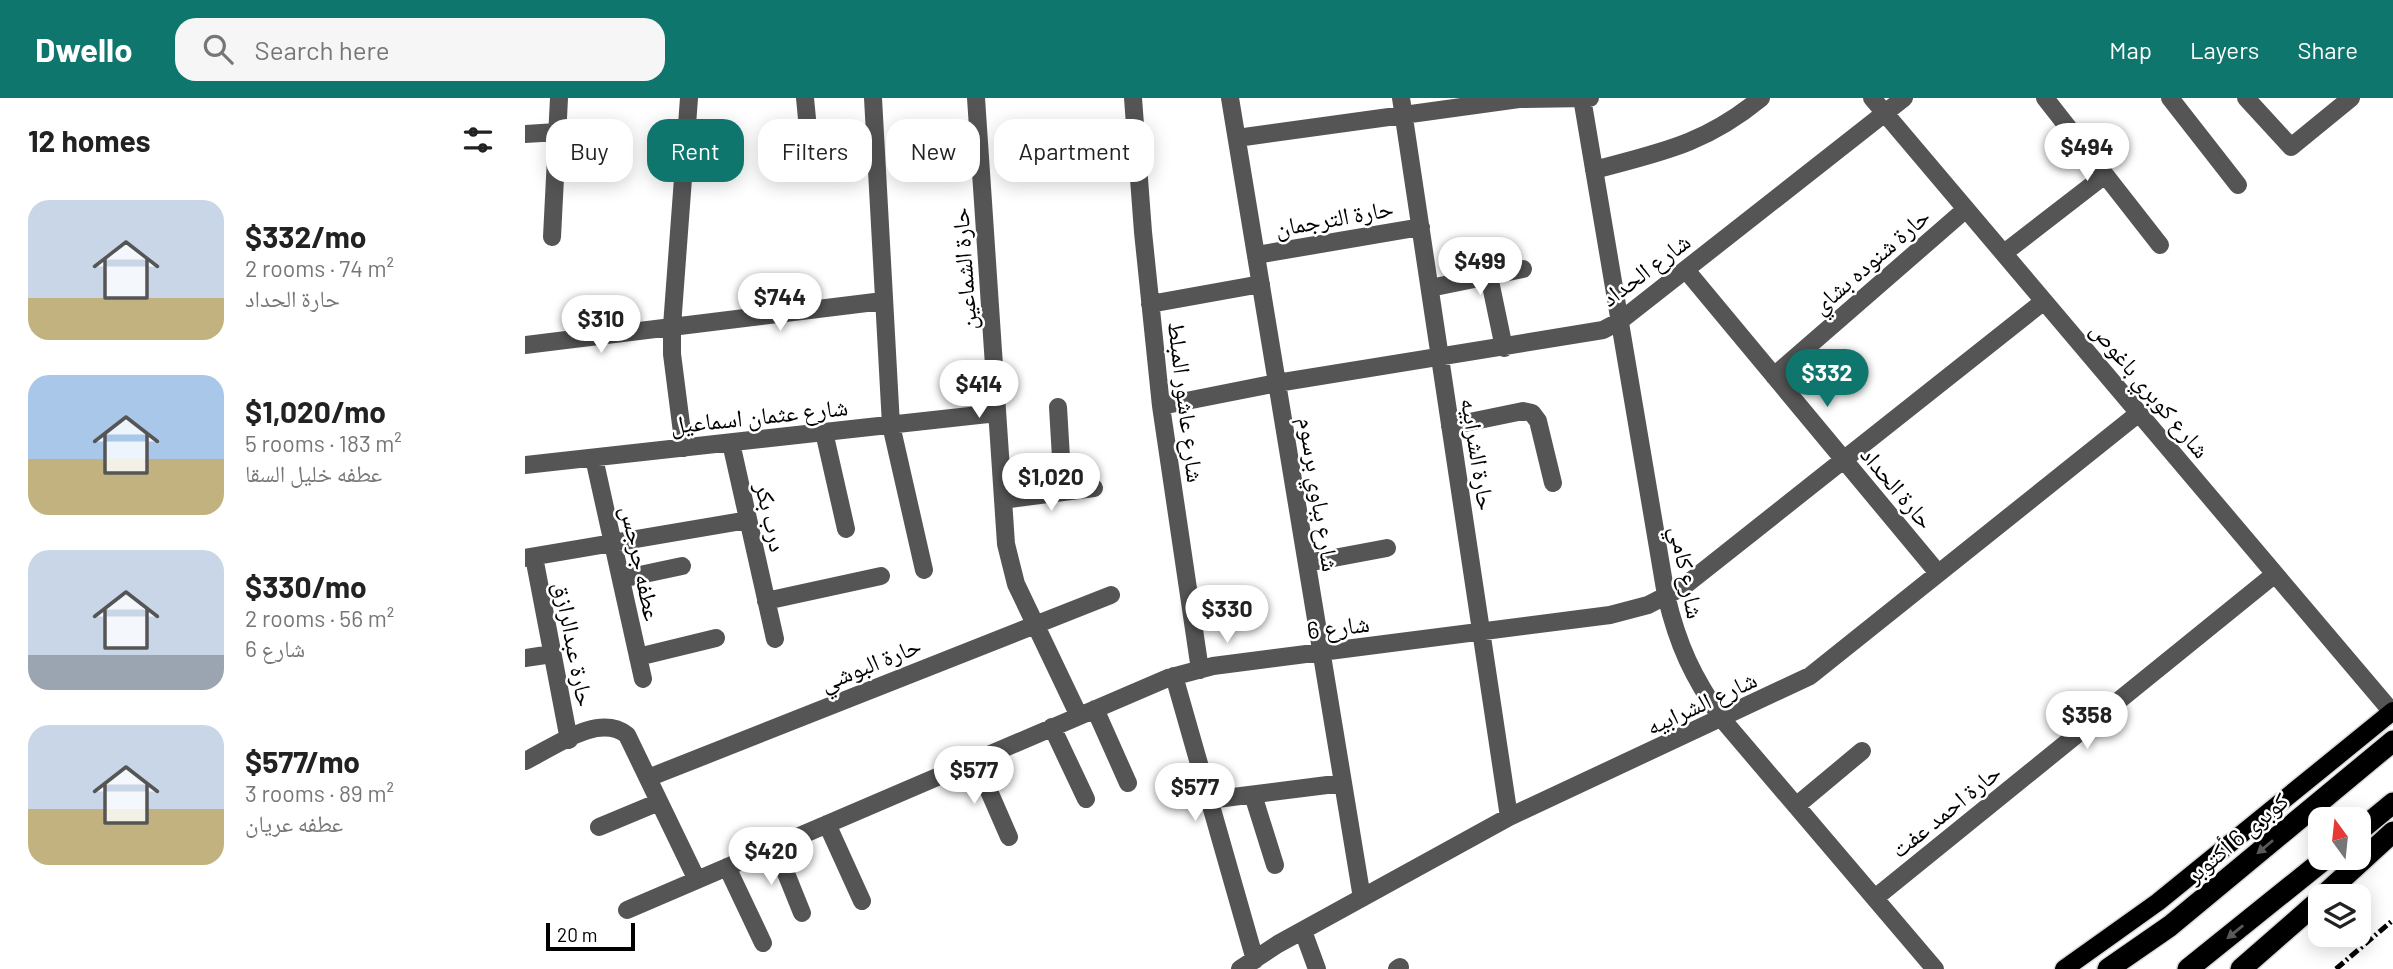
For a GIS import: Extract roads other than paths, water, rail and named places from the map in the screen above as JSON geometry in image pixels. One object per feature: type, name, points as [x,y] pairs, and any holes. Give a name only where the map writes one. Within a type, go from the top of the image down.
[{"type":"highway","name":"كوبرى 6 أكتوبر","points":[[2108,969],[2170,926],[2388,747]]},
{"type":"highway","points":[[2371,821],[2393,803]]},
{"type":"highway","points":[[2336,884],[2393,832]]},
{"type":"highway","points":[[2188,969],[2311,870]]},
{"type":"highway","points":[[2241,969],[2308,909]]},
{"type":"main road","points":[[2064,969],[2158,902],[2393,715]]},
{"type":"main road","points":[[2084,969],[2393,715]]},
{"type":"street","points":[[558,119],[559,98]]},
{"type":"street","points":[[684,448],[672,354],[672,326],[689,98]]},
{"type":"street","points":[[805,98],[807,119]]},
{"type":"street","points":[[873,98],[891,425],[924,570]]},
{"type":"street","name":"حارة الشماعين","points":[[976,98],[1006,544],[1016,584],[1033,625],[1128,783]]},
{"type":"street","name":"شارع عاشور المبلط","points":[[1133,98],[1161,406],[1200,670]]},
{"type":"street","name":"شارع بباوي برسوم","points":[[1230,98],[1362,898]]},
{"type":"street","points":[[1594,170],[1680,148],[1710,134],[1761,98]]},
{"type":"street","name":"شارع كوبري باغوص","points":[[1872,98],[2393,715]]},
{"type":"street","name":"شارع الحداد","points":[[1161,406],[1277,383],[1584,335],[1620,321],[1904,98]]},
{"type":"street","points":[[2045,98],[2160,245]]},
{"type":"street","points":[[2170,98],[2238,186]]},
{"type":"street","points":[[2249,99],[2291,147],[2351,98]]},
{"type":"street","points":[[1237,138],[1402,106],[1519,99],[1585,99]]},
{"type":"street","name":"شارع كامي","points":[[1585,99],[1594,170],[1666,595],[1676,639],[1693,677],[1722,719],[1935,969]]},
{"type":"street","name":"حارة الشرابيه","points":[[1402,106],[1509,817]]},
{"type":"street","points":[[525,134],[546,133]]},
{"type":"street","points":[[2004,253],[2105,175]]},
{"type":"street","points":[[552,237],[555,182]]},
{"type":"street","name":"حارة شنوده بشاي","points":[[1774,376],[1966,209]]},
{"type":"street","name":"حارة الترجمان","points":[[1256,255],[1421,227]]},
{"type":"street","points":[[1430,288],[1523,269]]},
{"type":"street","name":"حارة الحداد","points":[[1686,270],[1938,573]]},
{"type":"street","points":[[1489,276],[1503,348]]},
{"type":"street","points":[[1150,304],[1261,284]]},
{"type":"street","points":[[525,345],[883,300]]},
{"type":"street","name":"شارع 6","points":[[627,910],[1174,676],[1200,670],[1610,615],[1648,605],[1683,587],[2044,301]]},
{"type":"street","points":[[1058,407],[1063,492]]},
{"type":"street","points":[[1450,426],[1523,411],[1532,413],[1538,421],[1553,483]]},
{"type":"street","name":"شارع عثمان اسماعيل","points":[[525,465],[997,413]]},
{"type":"street","name":"شارع الشرابيه","points":[[1247,964],[1509,817],[1810,676],[2139,413]]},
{"type":"street","points":[[824,432],[846,529]]},
{"type":"street","name":"درب بكر","points":[[731,443],[775,639]]},
{"type":"street","name":"عطفه جرجس","points":[[594,458],[643,679]]},
{"type":"street","points":[[1003,500],[1094,488]]},
{"type":"street","points":[[529,557],[748,520]]},
{"type":"street","points":[[1307,563],[1387,548]]},
{"type":"street","name":"حارة عبدالرازق","points":[[529,557],[569,740]]},
{"type":"street","points":[[621,579],[682,566]]},
{"type":"street","name":"حارة احمد عفت","points":[[1875,898],[2275,574]]},
{"type":"street","points":[[766,601],[881,576]]},
{"type":"street","name":"حارة البوشي","points":[[648,778],[1111,595]]},
{"type":"street","points":[[638,657],[716,638]]},
{"type":"street","points":[[525,658],[552,654]]},
{"type":"street","points":[[1174,676],[1209,800],[1247,964]]},
{"type":"street","points":[[525,761],[595,727],[612,727],[627,735],[697,880]]},
{"type":"street","points":[[1052,727],[1086,799]]},
{"type":"street","points":[[1796,806],[1862,751]]},
{"type":"street","points":[[975,759],[1009,837]]},
{"type":"street","points":[[1209,800],[1343,783]]},
{"type":"street","points":[[1253,794],[1275,865]]},
{"type":"street","points":[[599,827],[659,802]]},
{"type":"street","points":[[827,824],[862,901]]},
{"type":"street","points":[[775,846],[802,913]]},
{"type":"street","points":[[727,867],[763,943]]},
{"type":"street","points":[[1303,931],[1317,969]]},
{"type":"railway","points":[[2336,969],[2393,920]]}]
